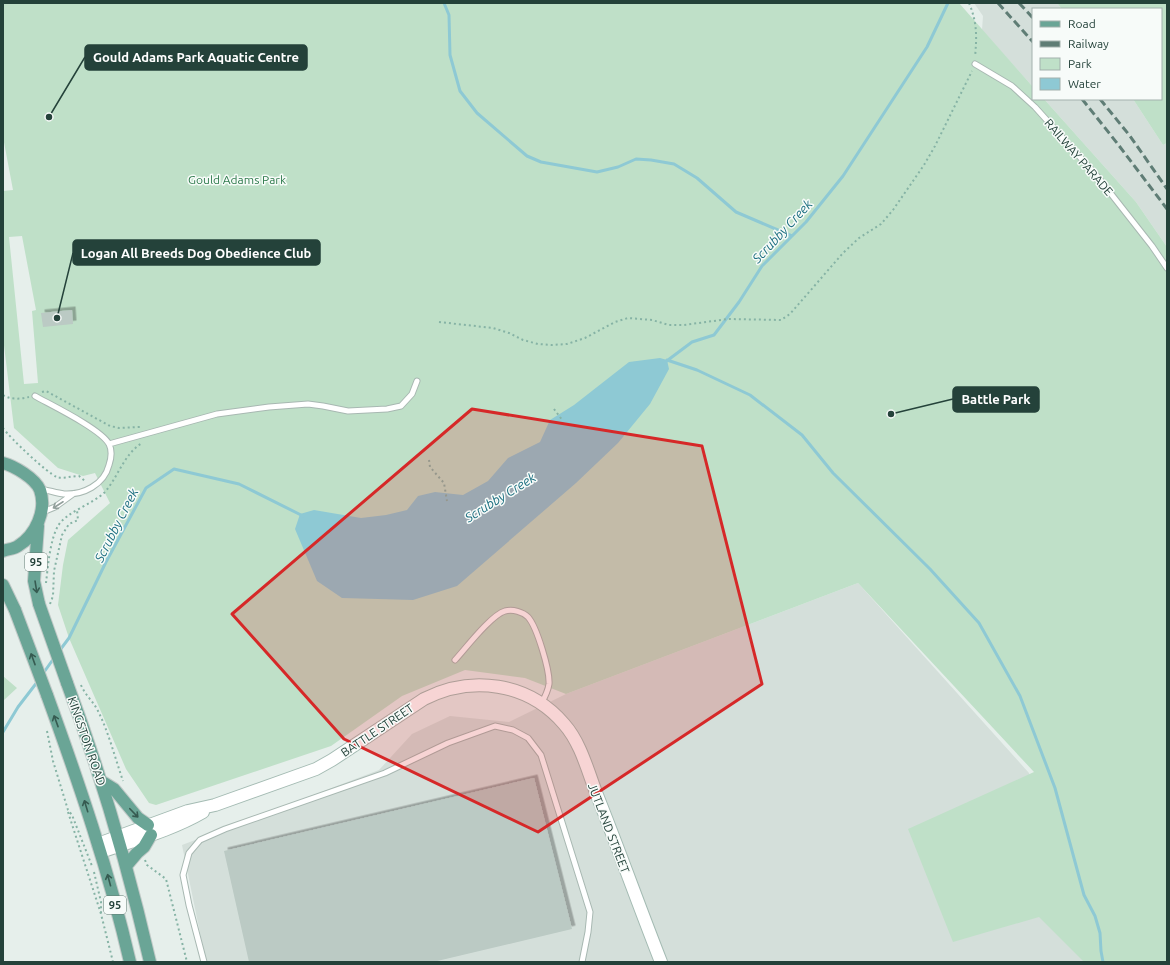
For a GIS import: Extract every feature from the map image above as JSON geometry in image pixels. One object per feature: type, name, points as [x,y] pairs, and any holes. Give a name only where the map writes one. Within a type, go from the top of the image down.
[{"type":"main road","points":[[3,453],[9,464],[29,477],[39,488]]},
{"type":"main road","name":"95","points":[[3,551],[17,547],[32,534],[40,517],[42,501],[39,488]]},
{"type":"main road","name":"KINGSTON ROAD","points":[[40,517],[34,581],[101,781],[126,866],[150,962]]},
{"type":"main road","name":"KINGSTON ROAD","points":[[3,585],[15,610],[77,778],[100,848],[130,962]]},
{"type":"main road","points":[[101,781],[114,789],[150,830],[144,847],[126,866]]},
{"type":"street","name":"BATTLE STREET","points":[[100,848],[150,830],[188,811],[215,805],[316,769],[424,700],[445,690],[469,685],[492,685],[519,692],[541,704]]},
{"type":"street","name":"JUTLAND STREET","points":[[541,704],[555,714],[565,724],[579,748],[661,962]]},
{"type":"lane","name":"RAILWAY PARADE","points":[[975,64],[1012,86],[1035,106],[1097,176],[1152,246],[1167,268]]},
{"type":"lane","points":[[109,444],[217,414],[269,407],[308,404],[348,411],[387,409],[401,406],[412,394],[417,381]]},
{"type":"lane","points":[[35,396],[88,426],[109,444],[110,460],[108,470],[92,488],[74,494],[40,517]]},
{"type":"lane","points":[[39,488],[63,494],[74,494]]},
{"type":"lane","points":[[455,660],[491,620],[499,614],[510,610],[524,614],[531,621],[535,629],[549,676],[548,689],[541,704]]},
{"type":"lane","points":[[204,962],[183,875],[189,854],[200,840],[225,829],[385,773],[448,743],[495,726],[512,730],[528,738],[541,755],[590,912],[582,962]]},
{"type":"path","points":[[439,322],[493,328],[509,333],[523,340],[538,344],[551,345],[567,344],[585,338],[615,322],[628,318],[652,320],[669,325],[684,325],[728,319],[782,320],[790,314],[843,253],[859,238],[881,224],[893,210],[935,146],[975,64],[977,38],[974,16],[969,3]]},
{"type":"path","points":[[3,395],[7,398],[21,399],[35,396],[46,391],[110,426],[119,428],[139,427],[139,429]]},
{"type":"path","points":[[554,409],[563,422]]},
{"type":"path","points":[[3,428],[52,475],[62,478],[78,476],[86,482]]},
{"type":"path","points":[[429,460],[430,466],[444,483],[447,501]]},
{"type":"path","points":[[91,495],[94,500]]},
{"type":"path","points":[[41,605],[50,604],[53,596],[54,571],[62,535],[68,524],[78,520],[77,510],[58,525],[51,547],[46,589]]},
{"type":"path","points":[[80,683],[84,692],[92,701],[99,713],[124,786]]},
{"type":"path","points":[[46,728],[53,761],[101,914],[113,962]]},
{"type":"path","points":[[68,810],[72,815],[93,869],[101,914]]},
{"type":"path","points":[[137,853],[146,861],[147,865],[166,879],[187,962]]},
{"type":"highlighted area","points":[[472,409],[702,446],[762,684],[538,832],[344,739],[232,614]]},
{"type":"shaded area","points":[[974,3],[1057,3],[1061,8],[1032,8],[1032,86],[982,30],[983,16]]},
{"type":"shaded area","points":[[1045,100],[1134,100],[1163,145],[1167,143],[1167,247],[1136,202]]},
{"type":"shaded area","points":[[858,583],[1029,773],[1085,962],[206,962],[182,845],[379,770],[412,734],[450,716],[509,722],[566,694]]},
{"type":"green space","name":"Gould Adams Park","points":[[3,3],[959,3],[1032,86],[1032,100],[1045,100],[1136,202],[1167,247],[1167,962],[1084,962],[1039,917],[953,942],[908,829],[1034,772],[858,583],[566,694],[525,678],[465,670],[402,696],[331,746],[156,805],[149,803],[126,769],[69,638],[58,605],[68,540],[110,503],[95,473],[83,476],[58,468],[14,428],[3,337],[3,191],[13,190],[3,137]],"holes":[[[22,236],[36,310],[32,311],[38,383],[24,384],[9,237]]]},
{"type":"green space","points":[[1057,3],[1167,3],[1167,143],[1163,145],[1134,100],[1162,100],[1162,8],[1061,8]]},
{"type":"green space","points":[[3,676],[17,688],[3,701]]},
{"type":"water","points":[[660,358],[667,360],[669,369],[650,404],[618,443],[576,483],[457,586],[413,600],[342,598],[317,581],[295,529],[300,514],[314,510],[361,518],[386,515],[407,510],[418,496],[435,492],[463,495],[488,481],[508,458],[540,442],[550,420],[574,405],[629,362]]},
{"type":"building","points":[[72,310],[73,324],[43,327],[41,313]]},
{"type":"building","points":[[534,778],[572,929],[433,962],[249,962],[224,851]]},
{"type":"waterway","points":[[444,3],[449,15],[450,55],[460,91],[477,113],[527,156],[541,162],[597,172],[618,167],[636,159],[674,164],[697,178],[736,212],[792,236]]},
{"type":"waterway","name":"Scrubby Creek","points":[[664,363],[692,342],[714,335],[739,302],[762,266],[806,222],[843,176],[927,47],[948,3]]},
{"type":"waterway","points":[[667,360],[697,370],[750,395],[802,435],[833,473],[930,569],[979,623],[1020,696],[1055,788],[1084,895],[1095,916],[1100,933],[1103,962]]},
{"type":"waterway","name":"Scrubby Creek","points":[[60,650],[69,638],[106,562],[146,488],[174,469],[239,484],[303,516]]},
{"type":"waterway","name":"Scrubby Creek","points":[[42,675],[54,658]]},
{"type":"waterway","name":"Scrubby Creek","points":[[3,732],[18,707],[38,681]]},
{"type":"railway","points":[[998,3],[1032,41]]},
{"type":"railway","points":[[1019,3],[1032,17]]},
{"type":"railway","points":[[1083,100],[1167,209]]},
{"type":"railway","points":[[1101,100],[1130,136],[1167,189]]},
{"type":"place","name":"Gould Adams Park Aquatic Centre","points":[[49,117]]},
{"type":"place","name":"Logan All Breeds Dog Obedience Club","points":[[57,318]]},
{"type":"place","name":"Battle Park","points":[[891,414]]}]
